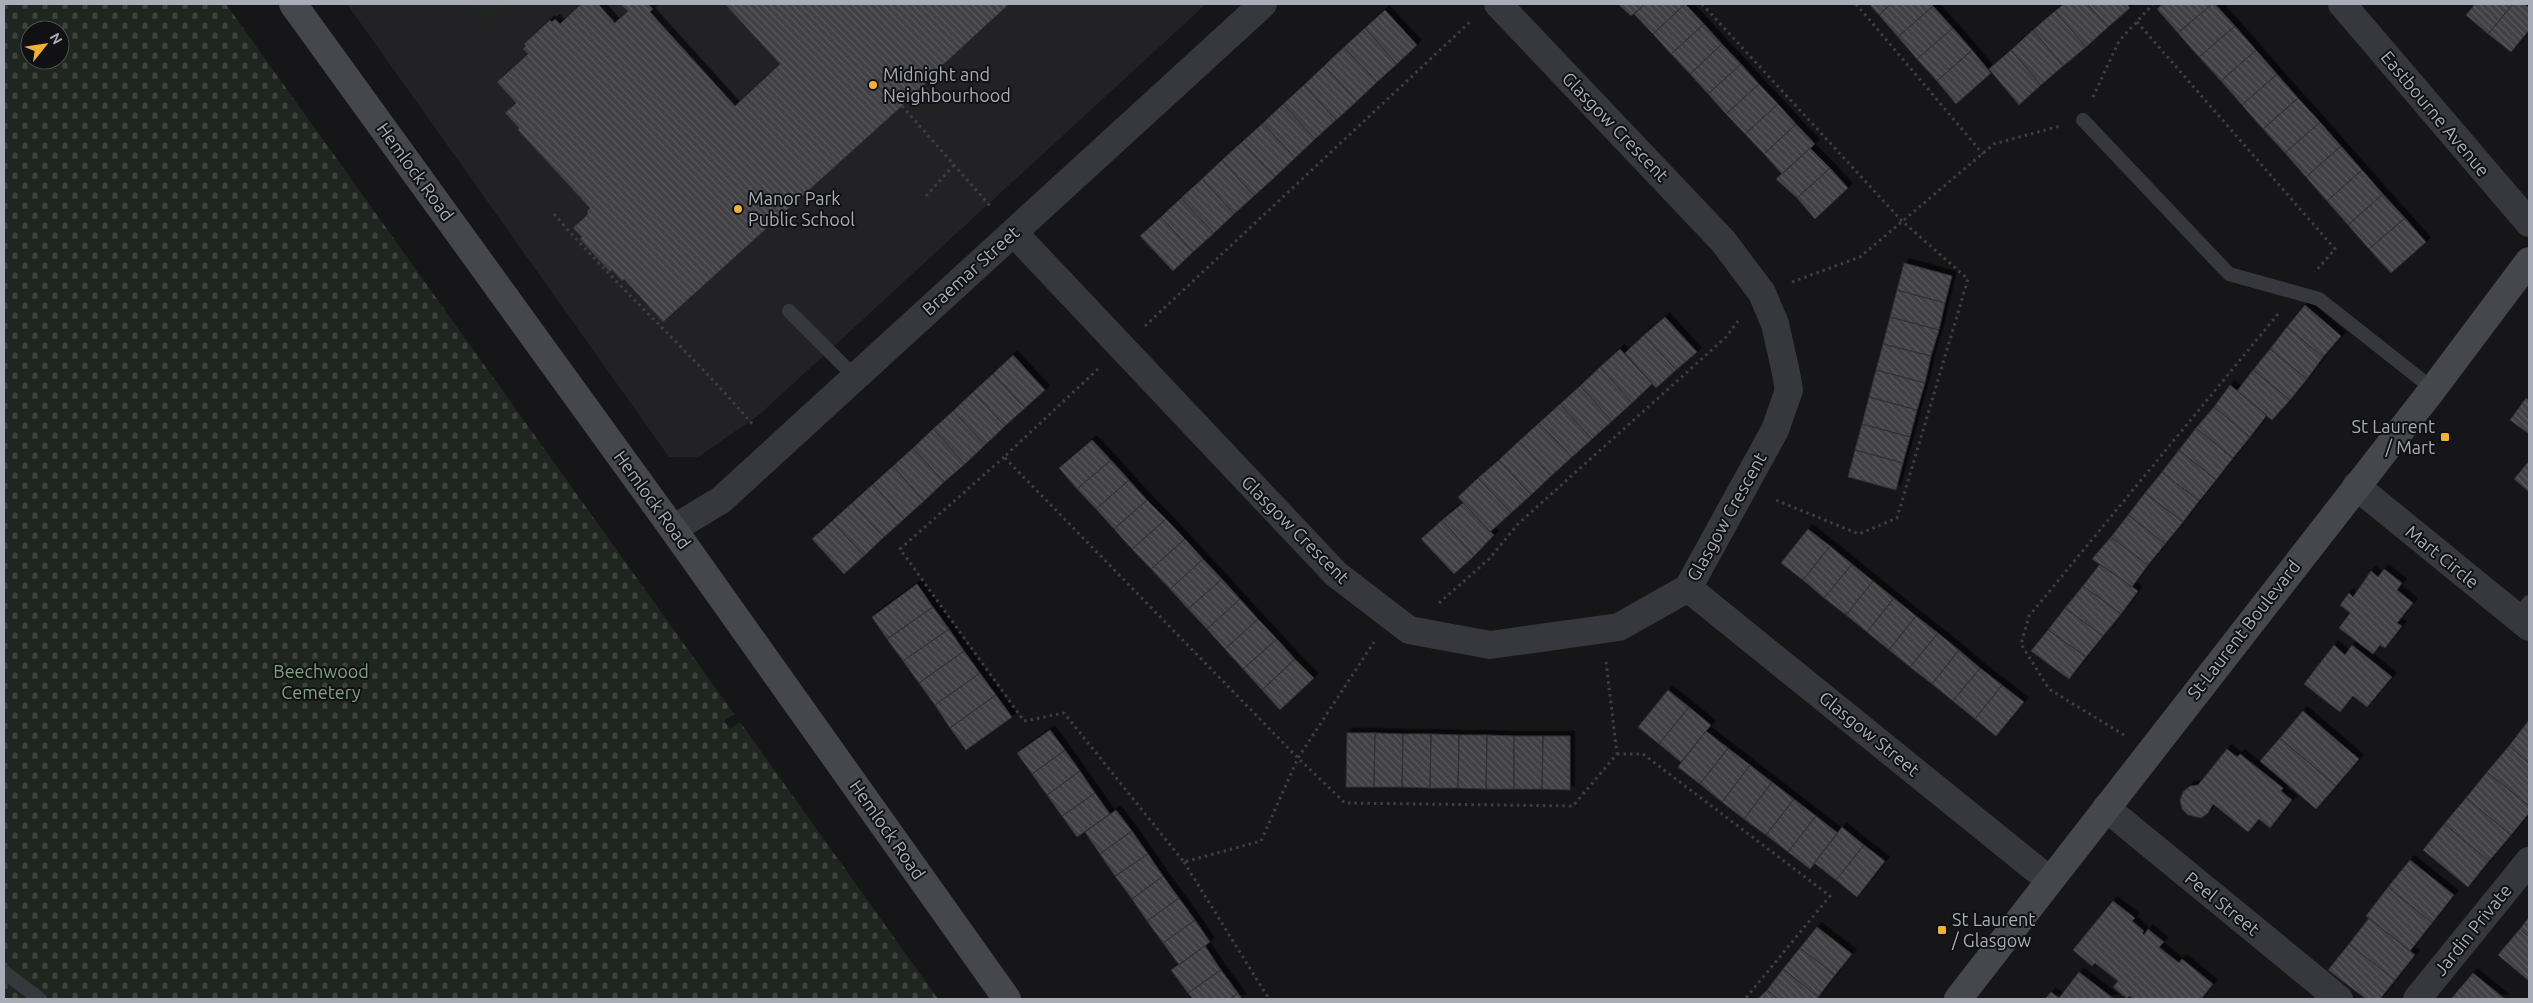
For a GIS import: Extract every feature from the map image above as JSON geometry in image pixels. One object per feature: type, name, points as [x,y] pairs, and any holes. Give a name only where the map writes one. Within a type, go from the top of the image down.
[{"type":"main road","name":"Hemlock Road","points":[[293,4],[673,529],[1007,999]]},
{"type":"main road","name":"St-Laurent Boulevard","points":[[1958,999],[2432,389],[2529,261]]},
{"type":"street","name":"Braemar Street","points":[[673,529],[721,500],[1262,4]]},
{"type":"street","name":"Glasgow Crescent","points":[[1014,232],[1336,574],[1400,623],[1490,645],[1619,627],[1688,588],[1775,430],[1789,390],[1775,324],[1762,293],[1723,241],[1498,4]]},
{"type":"street","name":"Eastbourne Avenue","points":[[2342,4],[2529,223]]},
{"type":"street","name":"Mart Circle","points":[[2356,486],[2525,616]]},
{"type":"street","name":"Glasgow Street","points":[[1688,588],[2049,880]]},
{"type":"street","name":"Peel Street","points":[[2106,808],[2339,999]]},
{"type":"street","name":"Jardin Private","points":[[2417,999],[2529,861]]},
{"type":"lane","points":[[2082,120],[2229,274],[2319,299],[2432,389]]},
{"type":"lane","points":[[789,311],[856,377]]},
{"type":"lane","points":[[4,972],[40,999]]},
{"type":"path","points":[[1702,4],[1902,221],[1968,279],[1897,518],[1859,534],[1744,486]]},
{"type":"path","points":[[1856,4],[1983,154]]},
{"type":"path","points":[[1184,862],[1261,841],[1298,758],[1400,623],[1489,559],[1518,524],[1726,337],[1762,293],[1860,257],[1994,144],[2082,120],[2119,41],[2153,4]]},
{"type":"path","points":[[2137,22],[2335,249],[2295,292],[2029,616],[2021,644],[2049,689],[2150,751]]},
{"type":"path","points":[[902,106],[1014,232]]},
{"type":"path","points":[[926,196],[954,166]]},
{"type":"path","points":[[554,214],[587,252],[716,381],[757,429]]},
{"type":"path","points":[[1004,457],[900,549],[1024,721],[1064,713],[1184,862],[1269,999]]},
{"type":"path","points":[[1617,754],[1642,754],[1830,896],[1745,999]]},
{"type":"shaded area","name":"Manor Park Public School","points":[[347,4],[1206,4],[759,415],[698,457],[669,457]]},
{"type":"green space","name":"Beechwood Cemetery","points":[[4,4],[226,4],[734,714],[724,721],[730,729],[740,722],[938,999],[4,999]]},
{"type":"green space","points":[[470,4],[508,4],[487,23]]},
{"type":"building","points":[[581,4],[598,4],[615,23],[628,11],[620,4],[648,4],[653,9],[650,12],[735,106],[780,64],[725,4],[1009,4],[933,74],[902,106],[663,322],[624,279],[622,281],[612,270],[610,272],[580,239],[582,237],[573,228],[588,214],[587,211],[590,208],[518,130],[519,128],[505,113],[516,103],[497,82],[528,54],[523,49],[526,46],[524,44],[550,20],[552,22],[555,19],[560,24]]},
{"type":"building","points":[[1618,4],[1645,4],[1631,16]]},
{"type":"building","points":[[1645,4],[1685,4],[1653,34],[1634,14]]},
{"type":"building","points":[[1685,4],[1704,24],[1671,54],[1653,34]]},
{"type":"building","points":[[1869,4],[1891,4],[1879,15]]},
{"type":"building","points":[[1891,4],[1931,4],[1933,6],[1898,37],[1879,15]]},
{"type":"building","points":[[2064,4],[2087,4],[2108,27],[2086,47],[2055,11]]},
{"type":"building","points":[[2087,4],[2127,4],[2130,8],[2108,27]]},
{"type":"building","points":[[2163,4],[2212,4],[2178,33],[2157,9]]},
{"type":"building","points":[[2212,4],[2215,4],[2235,26],[2199,57],[2178,33]]},
{"type":"building","points":[[2475,4],[2513,4],[2488,34],[2466,15]]},
{"type":"building","points":[[2513,4],[2524,4],[2529,8],[2529,30],[2511,52],[2488,34]]},
{"type":"building","points":[[1933,6],[1953,28],[1917,59],[1898,37]]},
{"type":"building","points":[[1385,10],[1417,45],[1397,64],[1365,28]]},
{"type":"building","points":[[2055,11],[2086,47],[2063,66],[2033,30]]},
{"type":"building","points":[[1704,24],[1722,44],[1690,74],[1671,54]]},
{"type":"building","points":[[2235,26],[2256,50],[2221,81],[2199,57]]},
{"type":"building","points":[[1365,28],[1397,64],[1377,82],[1344,47]]},
{"type":"building","points":[[1953,28],[1972,50],[1937,81],[1917,59]]},
{"type":"building","points":[[2033,30],[2063,66],[2041,85],[2011,50]]},
{"type":"building","points":[[1722,44],[1741,64],[1708,94],[1690,74]]},
{"type":"building","points":[[1344,47],[1377,82],[1357,101],[1324,66]]},
{"type":"building","points":[[1972,50],[1991,73],[1956,104],[1937,81]]},
{"type":"building","points":[[2011,50],[2041,85],[2019,105],[1989,69]]},
{"type":"building","points":[[2256,50],[2277,74],[2242,105],[2221,81]]},
{"type":"building","points":[[1741,64],[1759,84],[1726,114],[1708,94]]},
{"type":"building","points":[[1324,66],[1357,101],[1336,120],[1304,85]]},
{"type":"building","points":[[2277,74],[2298,98],[2263,129],[2242,105]]},
{"type":"building","points":[[1759,84],[1778,104],[1745,134],[1726,114]]},
{"type":"building","points":[[1304,85],[1336,120],[1315,139],[1283,104]]},
{"type":"building","points":[[2298,98],[2320,122],[2285,153],[2263,129]]},
{"type":"building","points":[[1283,104],[1315,139],[1295,158],[1263,123]]},
{"type":"building","points":[[1778,104],[1796,124],[1764,154],[1745,134]]},
{"type":"building","points":[[2320,122],[2341,146],[2306,177],[2285,153]]},
{"type":"building","points":[[1263,123],[1295,158],[1275,177],[1242,142]]},
{"type":"building","points":[[1796,124],[1815,144],[1782,174],[1764,154]]},
{"type":"building","points":[[1242,142],[1275,177],[1254,196],[1222,160]]},
{"type":"building","points":[[2341,146],[2362,170],[2327,201],[2306,177]]},
{"type":"building","points":[[1810,148],[1830,168],[1797,198],[1776,179]]},
{"type":"building","points":[[1222,160],[1254,196],[1234,214],[1202,179]]},
{"type":"building","points":[[1830,168],[1848,188],[1815,219],[1797,198]]},
{"type":"building","points":[[2362,170],[2383,194],[2348,225],[2327,201]]},
{"type":"building","points":[[1202,179],[1234,214],[1214,233],[1181,198]]},
{"type":"building","points":[[2383,194],[2405,218],[2369,249],[2348,225]]},
{"type":"building","points":[[1181,198],[1214,233],[1193,252],[1161,217]]},
{"type":"building","points":[[1161,217],[1193,252],[1173,271],[1140,236]]},
{"type":"building","points":[[2405,218],[2426,242],[2391,273],[2369,249]]},
{"type":"building","points":[[1904,263],[1952,276],[1945,303],[1897,290]]},
{"type":"building","points":[[1897,290],[1945,303],[1939,330],[1890,317]]},
{"type":"building","points":[[2305,305],[2341,336],[2323,357],[2287,327]]},
{"type":"building","points":[[1665,317],[1697,352],[1676,370],[1644,335]]},
{"type":"building","points":[[1890,317],[1939,330],[1931,356],[1883,344]]},
{"type":"building","points":[[2287,327],[2323,357],[2307,379],[2270,349]]},
{"type":"building","points":[[1644,335],[1676,370],[1656,388],[1625,353]]},
{"type":"building","points":[[1883,344],[1931,356],[1925,383],[1876,370]]},
{"type":"building","points":[[1620,349],[1652,384],[1632,403],[1600,367]]},
{"type":"building","points":[[2270,349],[2307,379],[2290,400],[2253,370]]},
{"type":"building","points":[[1013,355],[1045,390],[1025,408],[993,374]]},
{"type":"building","points":[[1600,367],[1632,403],[1612,421],[1580,386]]},
{"type":"building","points":[[1876,370],[1925,383],[1917,410],[1869,397]]},
{"type":"building","points":[[2253,370],[2290,400],[2272,420],[2237,391]]},
{"type":"building","points":[[993,374],[1025,408],[1005,426],[973,392]]},
{"type":"building","points":[[2230,385],[2267,415],[2250,437],[2214,407]]},
{"type":"building","points":[[1580,386],[1612,421],[1592,439],[1560,404]]},
{"type":"building","points":[[973,392],[1005,426],[985,445],[953,411]]},
{"type":"building","points":[[1869,397],[1917,410],[1910,437],[1862,424]]},
{"type":"building","points":[[2526,398],[2529,400],[2529,434],[2510,420]]},
{"type":"building","points":[[1560,404],[1592,439],[1572,457],[1539,423]]},
{"type":"building","points":[[2214,407],[2250,437],[2233,458],[2196,428]]},
{"type":"building","points":[[953,411],[985,445],[965,464],[933,429]]},
{"type":"building","points":[[1539,423],[1572,457],[1551,476],[1519,441]]},
{"type":"building","points":[[1862,424],[1910,437],[1903,463],[1855,450]]},
{"type":"building","points":[[2196,428],[2233,458],[2216,480],[2179,450]]},
{"type":"building","points":[[933,429],[965,464],[944,482],[913,448]]},
{"type":"building","points":[[1092,440],[1111,460],[1077,489],[1059,468]]},
{"type":"building","points":[[1519,441],[1551,476],[1531,495],[1499,460]]},
{"type":"building","points":[[913,448],[944,482],[924,501],[893,466]]},
{"type":"building","points":[[1855,450],[1903,463],[1896,490],[1848,477]]},
{"type":"building","points":[[2179,450],[2216,480],[2199,501],[2162,472]]},
{"type":"building","points":[[1111,460],[1129,480],[1096,509],[1077,489]]},
{"type":"building","points":[[1499,460],[1531,495],[1511,513],[1478,478]]},
{"type":"building","points":[[2529,461],[2529,492],[2514,479]]},
{"type":"building","points":[[893,466],[924,501],[904,519],[873,484]]},
{"type":"building","points":[[2162,472],[2199,501],[2183,522],[2145,493]]},
{"type":"building","points":[[1478,478],[1511,513],[1490,532],[1458,497]]},
{"type":"building","points":[[1129,480],[1147,500],[1114,529],[1096,509]]},
{"type":"building","points":[[873,484],[904,519],[884,537],[852,503]]},
{"type":"building","points":[[2145,493],[2183,522],[2165,544],[2128,515]]},
{"type":"building","points":[[1147,500],[1166,519],[1132,549],[1114,529]]},
{"type":"building","points":[[852,503],[884,537],[864,556],[832,521]]},
{"type":"building","points":[[1463,503],[1494,535],[1474,556],[1442,520]]},
{"type":"building","points":[[2128,515],[2165,544],[2148,565],[2111,537]]},
{"type":"building","points":[[1166,519],[1185,539],[1151,569],[1132,549]]},
{"type":"building","points":[[1442,520],[1474,556],[1454,574],[1421,539]]},
{"type":"building","points":[[832,521],[864,556],[844,574],[812,539]]},
{"type":"building","points":[[1808,529],[1830,546],[1803,580],[1781,563]]},
{"type":"building","points":[[2111,537],[2148,565],[2132,587],[2092,559]]},
{"type":"building","points":[[1185,539],[1203,559],[1170,589],[1151,569]]},
{"type":"building","points":[[1830,546],[1852,564],[1824,598],[1803,580]]},
{"type":"building","points":[[1203,559],[1222,579],[1188,609],[1170,589]]},
{"type":"building","points":[[1852,564],[1873,581],[1846,615],[1824,598]]},
{"type":"building","points":[[2100,564],[2138,591],[2121,614],[2083,586]]},
{"type":"building","points":[[2384,569],[2402,583],[2397,590],[2413,603],[2397,623],[2402,626],[2385,648],[2380,645],[2373,654],[2339,628],[2350,613],[2340,605],[2349,593],[2353,597],[2371,571],[2378,577]]},
{"type":"building","points":[[1222,579],[1240,599],[1207,629],[1188,609]]},
{"type":"building","points":[[1873,581],[1894,598],[1867,632],[1846,615]]},
{"type":"building","points":[[917,584],[933,607],[887,639],[872,617]]},
{"type":"building","points":[[2083,586],[2121,614],[2103,636],[2065,608]]},
{"type":"building","points":[[1894,598],[1916,616],[1889,650],[1867,632]]},
{"type":"building","points":[[1240,599],[1258,619],[1225,649],[1207,629]]},
{"type":"building","points":[[933,607],[949,629],[903,661],[887,639]]},
{"type":"building","points":[[2065,608],[2103,636],[2086,657],[2048,630]]},
{"type":"building","points":[[1916,616],[1938,633],[1910,667],[1889,650]]},
{"type":"building","points":[[1258,619],[1277,639],[1243,669],[1225,649]]},
{"type":"building","points":[[949,629],[964,651],[919,683],[903,661]]},
{"type":"building","points":[[2048,630],[2086,657],[2069,679],[2031,651]]},
{"type":"building","points":[[1938,633],[1959,650],[1932,684],[1910,667]]},
{"type":"building","points":[[1277,639],[1295,659],[1262,690],[1243,669]]},
{"type":"building","points":[[2334,645],[2345,655],[2352,645],[2392,677],[2367,707],[2353,696],[2340,712],[2304,684]]},
{"type":"building","points":[[1959,650],[1980,668],[1953,701],[1932,684]]},
{"type":"building","points":[[964,651],[980,673],[935,705],[919,683]]},
{"type":"building","points":[[1295,659],[1314,678],[1280,710],[1262,690]]},
{"type":"building","points":[[1980,668],[2002,685],[1975,719],[1953,701]]},
{"type":"building","points":[[980,673],[996,695],[950,728],[935,705]]},
{"type":"building","points":[[2002,685],[2024,702],[1996,736],[1975,719]]},
{"type":"building","points":[[1668,690],[1689,707],[1659,744],[1638,727]]},
{"type":"building","points":[[996,695],[1012,717],[966,750],[950,728]]},
{"type":"building","points":[[1689,707],[1711,725],[1681,762],[1659,744]]},
{"type":"building","points":[[2303,711],[2359,759],[2336,786],[2280,738]]},
{"type":"building","points":[[2529,720],[2529,763],[2509,746]]},
{"type":"building","points":[[1050,730],[1065,750],[1032,774],[1017,753]]},
{"type":"building","points":[[1706,731],[1728,748],[1700,784],[1678,767]]},
{"type":"building","points":[[1347,733],[1375,733],[1374,787],[1346,787]]},
{"type":"building","points":[[1375,733],[1403,734],[1402,787],[1374,787]]},
{"type":"building","points":[[1403,734],[1431,734],[1430,788],[1402,787]]},
{"type":"building","points":[[1431,734],[1459,735],[1458,788],[1430,788]]},
{"type":"building","points":[[1459,735],[1487,735],[1486,789],[1458,788]]},
{"type":"building","points":[[1487,735],[1514,736],[1514,789],[1486,789]]},
{"type":"building","points":[[1514,736],[1543,736],[1542,789],[1514,789]]},
{"type":"building","points":[[1543,736],[1570,736],[1570,790],[1542,789]]},
{"type":"building","points":[[2280,738],[2336,786],[2316,809],[2260,761]]},
{"type":"building","points":[[2509,746],[2529,763],[2529,806],[2487,772]]},
{"type":"building","points":[[1728,748],[1750,765],[1722,802],[1700,784]]},
{"type":"building","points":[[2227,749],[2237,757],[2240,754],[2283,788],[2281,791],[2292,800],[2270,828],[2259,819],[2248,832],[2213,804],[2208,813],[2201,818],[2188,815],[2182,809],[2180,800],[2183,792],[2190,786],[2198,785]]},
{"type":"building","points":[[1065,750],[1080,771],[1047,795],[1032,774]]},
{"type":"building","points":[[1750,765],[1772,782],[1744,819],[1722,802]]},
{"type":"building","points":[[1080,771],[1095,793],[1062,816],[1047,795]]},
{"type":"building","points":[[2487,772],[2529,806],[2529,813],[2511,835],[2466,798]]},
{"type":"building","points":[[1772,782],[1794,799],[1766,835],[1744,819]]},
{"type":"building","points":[[1095,793],[1110,814],[1077,837],[1062,816]]},
{"type":"building","points":[[2466,798],[2511,835],[2489,861],[2444,824]]},
{"type":"building","points":[[1794,799],[1816,816],[1788,852],[1766,835]]},
{"type":"building","points":[[1116,810],[1132,831],[1100,854],[1085,832]]},
{"type":"building","points":[[1816,816],[1838,833],[1810,869],[1788,852]]},
{"type":"building","points":[[2444,824],[2489,861],[2468,887],[2423,850]]},
{"type":"building","points":[[1842,827],[1864,845],[1836,880],[1814,863]]},
{"type":"building","points":[[1132,831],[1148,854],[1115,876],[1100,854]]},
{"type":"building","points":[[1864,845],[1885,861],[1857,897],[1836,880]]},
{"type":"building","points":[[1148,854],[1163,876],[1132,899],[1115,876]]},
{"type":"building","points":[[2410,860],[2454,895],[2432,923],[2388,887]]},
{"type":"building","points":[[1163,876],[1179,898],[1147,921],[1132,899]]},
{"type":"building","points":[[2388,887],[2432,923],[2410,951],[2366,916]]},
{"type":"building","points":[[1179,898],[1195,920],[1163,943],[1147,921]]},
{"type":"building","points":[[2113,901],[2135,918],[2132,921],[2144,931],[2142,933],[2144,935],[2148,929],[2164,942],[2159,947],[2179,963],[2182,959],[2213,984],[2201,999],[2134,999],[2129,996],[2127,999],[2113,987],[2118,981],[2095,963],[2092,966],[2073,950]]},
{"type":"building","points":[[2529,917],[2529,937],[2520,929]]},
{"type":"building","points":[[2369,918],[2415,955],[2395,980],[2349,944]]},
{"type":"building","points":[[1195,920],[1210,942],[1179,965],[1163,943]]},
{"type":"building","points":[[1817,927],[1852,954],[1835,975],[1800,948]]},
{"type":"building","points":[[2520,929],[2529,937],[2529,981],[2498,955]]},
{"type":"building","points":[[2349,944],[2395,980],[2380,999],[2366,999],[2328,970]]},
{"type":"building","points":[[1205,946],[1221,970],[1188,993],[1171,970]]},
{"type":"building","points":[[1800,948],[1835,975],[1818,997],[1783,969]]},
{"type":"building","points":[[1783,969],[1818,997],[1816,999],[1778,999],[1767,990]]},
{"type":"building","points":[[1221,970],[1238,993],[1230,999],[1193,999],[1188,993]]},
{"type":"building","points":[[2079,972],[2114,999],[2045,999],[2051,992],[2059,998]]},
{"type":"building","points":[[2473,973],[2505,999],[2451,999]]},
{"type":"building","points":[[1767,990],[1778,999],[1758,999]]},
{"type":"building","points":[[1238,993],[1242,999],[1230,999]]},
{"type":"place","name":"Midnight and Neighbourhood","points":[[873,85]]},
{"type":"place","name":"Manor Park Public School","points":[[738,209]]},
{"type":"place","name":"St Laurent / Mart","points":[[2445,437]]},
{"type":"place","name":"St Laurent / Glasgow","points":[[1942,930]]}]
